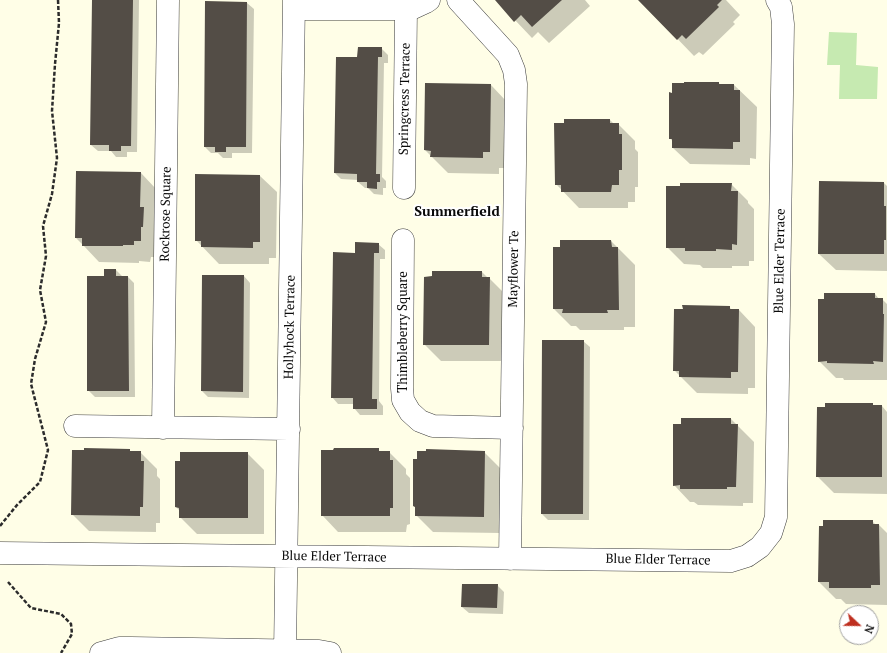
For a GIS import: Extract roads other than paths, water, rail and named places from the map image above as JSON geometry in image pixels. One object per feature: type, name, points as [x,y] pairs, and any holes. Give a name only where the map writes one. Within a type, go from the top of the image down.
[{"type":"street","name":"Rockrose Square","points":[[163,428],[168,0]]},
{"type":"street","points":[[294,4],[406,9],[413,8],[429,0]]},
{"type":"street","name":"Mayflower Te","points":[[458,0],[508,56],[514,70],[516,84],[510,559]]},
{"type":"street","name":"Blue Elder Terrace","points":[[0,553],[731,561],[747,556],[760,547],[771,533],[776,517],[783,24],[781,7],[777,0]]},
{"type":"street","name":"Hollyhock Terrace","points":[[285,652],[294,4]]},
{"type":"street","name":"Springcress Terrace","points":[[404,188],[406,9]]},
{"type":"street","name":"Thimbleberry Square","points":[[403,240],[403,400],[410,412],[420,421],[433,426],[512,428]]},
{"type":"street","points":[[75,426],[289,429]]},
{"type":"street","points":[[101,653],[119,648],[285,652],[320,651],[330,653]]},
{"type":"district","name":"Summerfield","points":[[457,212]]}]
